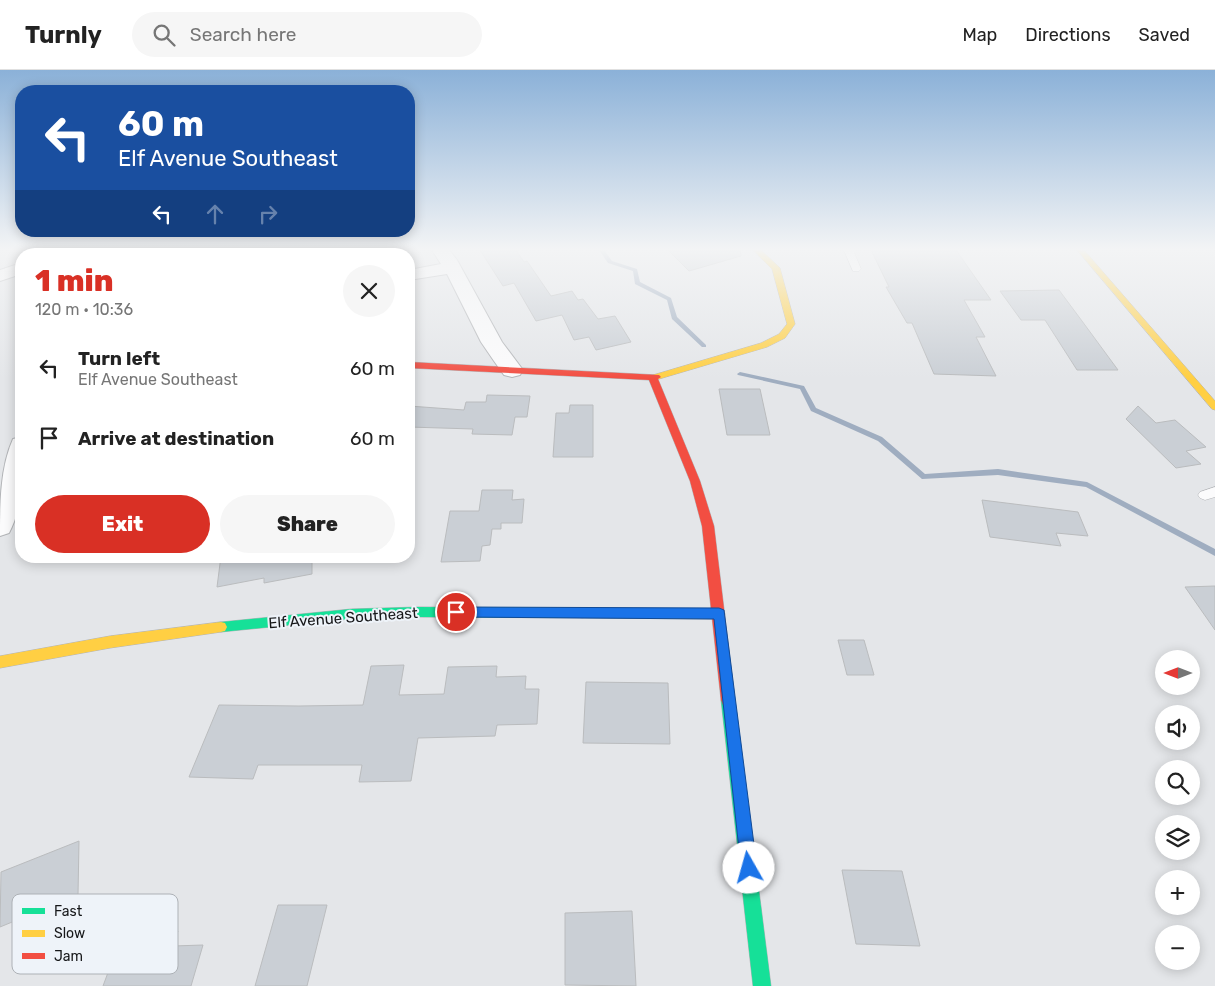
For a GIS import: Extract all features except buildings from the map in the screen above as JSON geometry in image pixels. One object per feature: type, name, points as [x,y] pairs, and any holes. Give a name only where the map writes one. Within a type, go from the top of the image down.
[{"type":"street","points":[[467,293],[498,355],[512,370]]},
{"type":"street","points":[[415,365],[653,378],[764,346],[788,330],[791,324],[783,293]]},
{"type":"street","points":[[1116,293],[1177,365],[1215,406]]},
{"type":"street","points":[[653,378],[695,481],[702,504],[712,554],[762,986]]},
{"type":"street","points":[[0,526],[15,467]]},
{"type":"street","name":"Elf Avenue Southeast","points":[[0,662],[74,647],[157,634],[351,614],[418,612],[719,614]]},
{"type":"waterway","points":[[656,293],[669,299],[674,318],[704,346]]},
{"type":"waterway","points":[[740,374],[802,387],[813,409],[880,439],[924,477],[998,472],[1087,485],[1215,553]]},
{"type":"traffic: fast","points":[[221,627],[351,614],[418,612],[582,613]]},
{"type":"traffic: fast","points":[[728,700],[762,986]]},
{"type":"traffic: slow","points":[[656,377],[764,345],[782,336],[791,324],[783,293]]},
{"type":"traffic: slow","points":[[1117,293],[1215,407]]},
{"type":"traffic: slow","points":[[582,613],[719,614]]},
{"type":"traffic: slow","points":[[0,662],[110,642],[221,627]]},
{"type":"traffic: jam","points":[[415,365],[656,377]]},
{"type":"traffic: jam","points":[[653,378],[695,481],[708,526],[728,700]]},
{"type":"route","points":[[456,612],[719,614],[749,868]]}]
